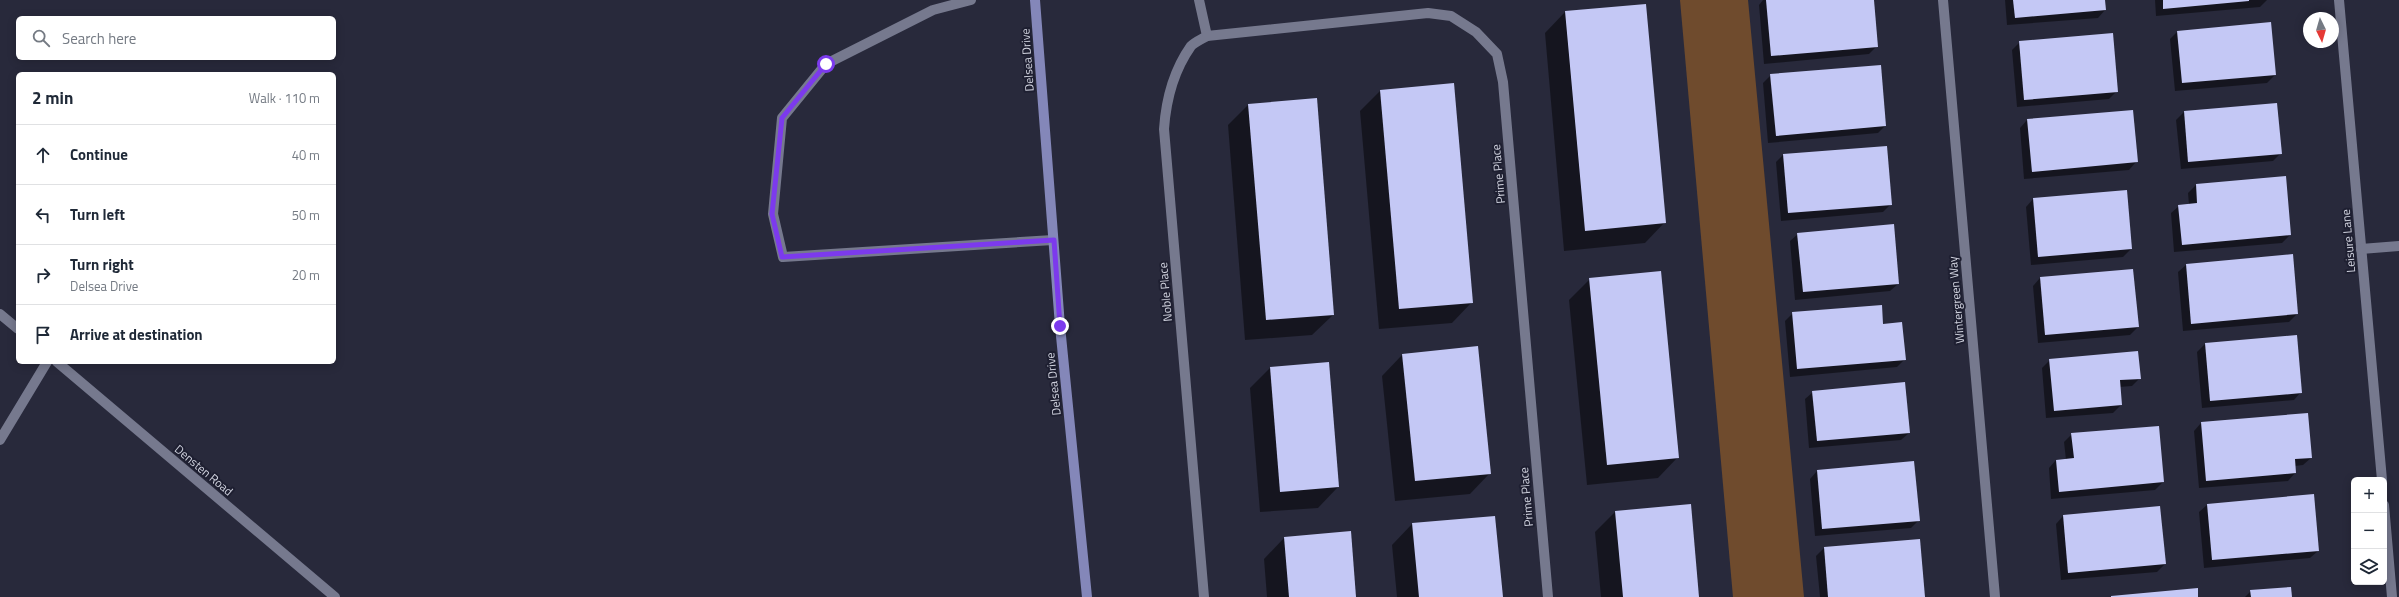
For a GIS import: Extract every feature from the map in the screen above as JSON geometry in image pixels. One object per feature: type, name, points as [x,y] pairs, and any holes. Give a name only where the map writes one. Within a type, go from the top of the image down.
[{"type":"main road","name":"Delsea Drive","points":[[1035,0],[1054,240],[1087,597]]},
{"type":"street","points":[[971,0],[933,10],[826,64],[782,118],[772,214],[782,257],[1054,240]]},
{"type":"street","points":[[1199,0],[1207,36]]},
{"type":"street","name":"Wintergreen Way","points":[[1943,0],[1995,597]]},
{"type":"street","name":"Leisure Lane","points":[[2339,0],[2382,477]]},
{"type":"street","name":"Prime Place","points":[[1207,36],[1428,13],[1451,16],[1476,32],[1497,54],[1503,82],[1548,597]]},
{"type":"street","name":"Noble Place","points":[[1204,597],[1164,129],[1165,108],[1174,78],[1192,45],[1207,36]]},
{"type":"street","points":[[2361,249],[2399,246]]},
{"type":"street","points":[[0,314],[16,327]]},
{"type":"street","points":[[0,440],[46,364]]},
{"type":"street","name":"Densten Road","points":[[59,364],[335,597]]},
{"type":"street","points":[[2385,513],[2392,597]]},
{"type":"shaded area","points":[[1680,0],[1748,0],[1804,597],[1733,597]]},
{"type":"building","points":[[1766,0],[1874,0],[1878,47],[1771,56]]},
{"type":"building","points":[[2013,0],[2105,0],[2106,10],[2015,18]]},
{"type":"building","points":[[2163,0],[2249,0],[2249,1],[2163,9]]},
{"type":"building","points":[[1646,4],[1666,223],[1585,231],[1565,11]]},
{"type":"building","points":[[2271,22],[2276,75],[2182,83],[2177,31]]},
{"type":"building","points":[[2113,33],[2118,92],[2024,100],[2019,41]]},
{"type":"building","points":[[1881,65],[1886,126],[1776,136],[1770,74]]},
{"type":"building","points":[[1454,83],[1473,303],[1399,309],[1380,90]]},
{"type":"building","points":[[1317,98],[1334,315],[1266,320],[1248,104]]},
{"type":"building","points":[[2277,103],[2282,154],[2188,162],[2184,111]]},
{"type":"building","points":[[2133,110],[2138,162],[2032,172],[2027,119]]},
{"type":"building","points":[[1887,146],[1892,205],[1788,213],[1783,154]]},
{"type":"building","points":[[2286,176],[2291,235],[2182,245],[2178,205],[2197,203],[2196,184]]},
{"type":"building","points":[[2127,190],[2132,249],[2038,257],[2033,198]]},
{"type":"building","points":[[1894,224],[1899,284],[1803,292],[1797,233]]},
{"type":"building","points":[[2293,254],[2298,314],[2191,324],[2186,264]]},
{"type":"building","points":[[2133,269],[2139,327],[2045,335],[2040,277]]},
{"type":"building","points":[[1661,271],[1679,458],[1607,465],[1589,278]]},
{"type":"building","points":[[1882,305],[1883,324],[1902,322],[1906,360],[1797,369],[1792,312]]},
{"type":"building","points":[[2297,335],[2302,393],[2210,401],[2205,343]]},
{"type":"building","points":[[1478,346],[1491,474],[1415,481],[1402,354]]},
{"type":"building","points":[[2138,351],[2141,379],[2120,380],[2122,405],[2054,411],[2049,359]]},
{"type":"building","points":[[1329,362],[1339,487],[1280,492],[1270,367]]},
{"type":"building","points":[[1905,382],[1910,433],[1817,441],[1812,391]]},
{"type":"building","points":[[2308,413],[2312,458],[2295,459],[2296,473],[2206,481],[2201,422]]},
{"type":"building","points":[[2159,426],[2164,482],[2059,492],[2056,460],[2074,458],[2071,433]]},
{"type":"building","points":[[1914,461],[1920,521],[1822,529],[1817,470]]},
{"type":"building","points":[[2314,494],[2319,551],[2212,560],[2207,504]]},
{"type":"building","points":[[1691,504],[1699,597],[1623,597],[1615,511]]},
{"type":"building","points":[[2160,506],[2166,564],[2068,573],[2063,515]]},
{"type":"building","points":[[1495,516],[1503,597],[1419,597],[1412,523]]},
{"type":"building","points":[[1351,531],[1356,597],[1289,597],[1284,537]]},
{"type":"building","points":[[1920,539],[1925,597],[1828,597],[1824,547]]},
{"type":"building","points":[[2291,587],[2292,597],[2251,597],[2250,590]]},
{"type":"building","points":[[2198,588],[2198,597],[2111,597],[2111,596]]},
{"type":"route","points":[[826,64],[782,118],[772,214],[782,257],[1054,240],[1060,326]]}]
